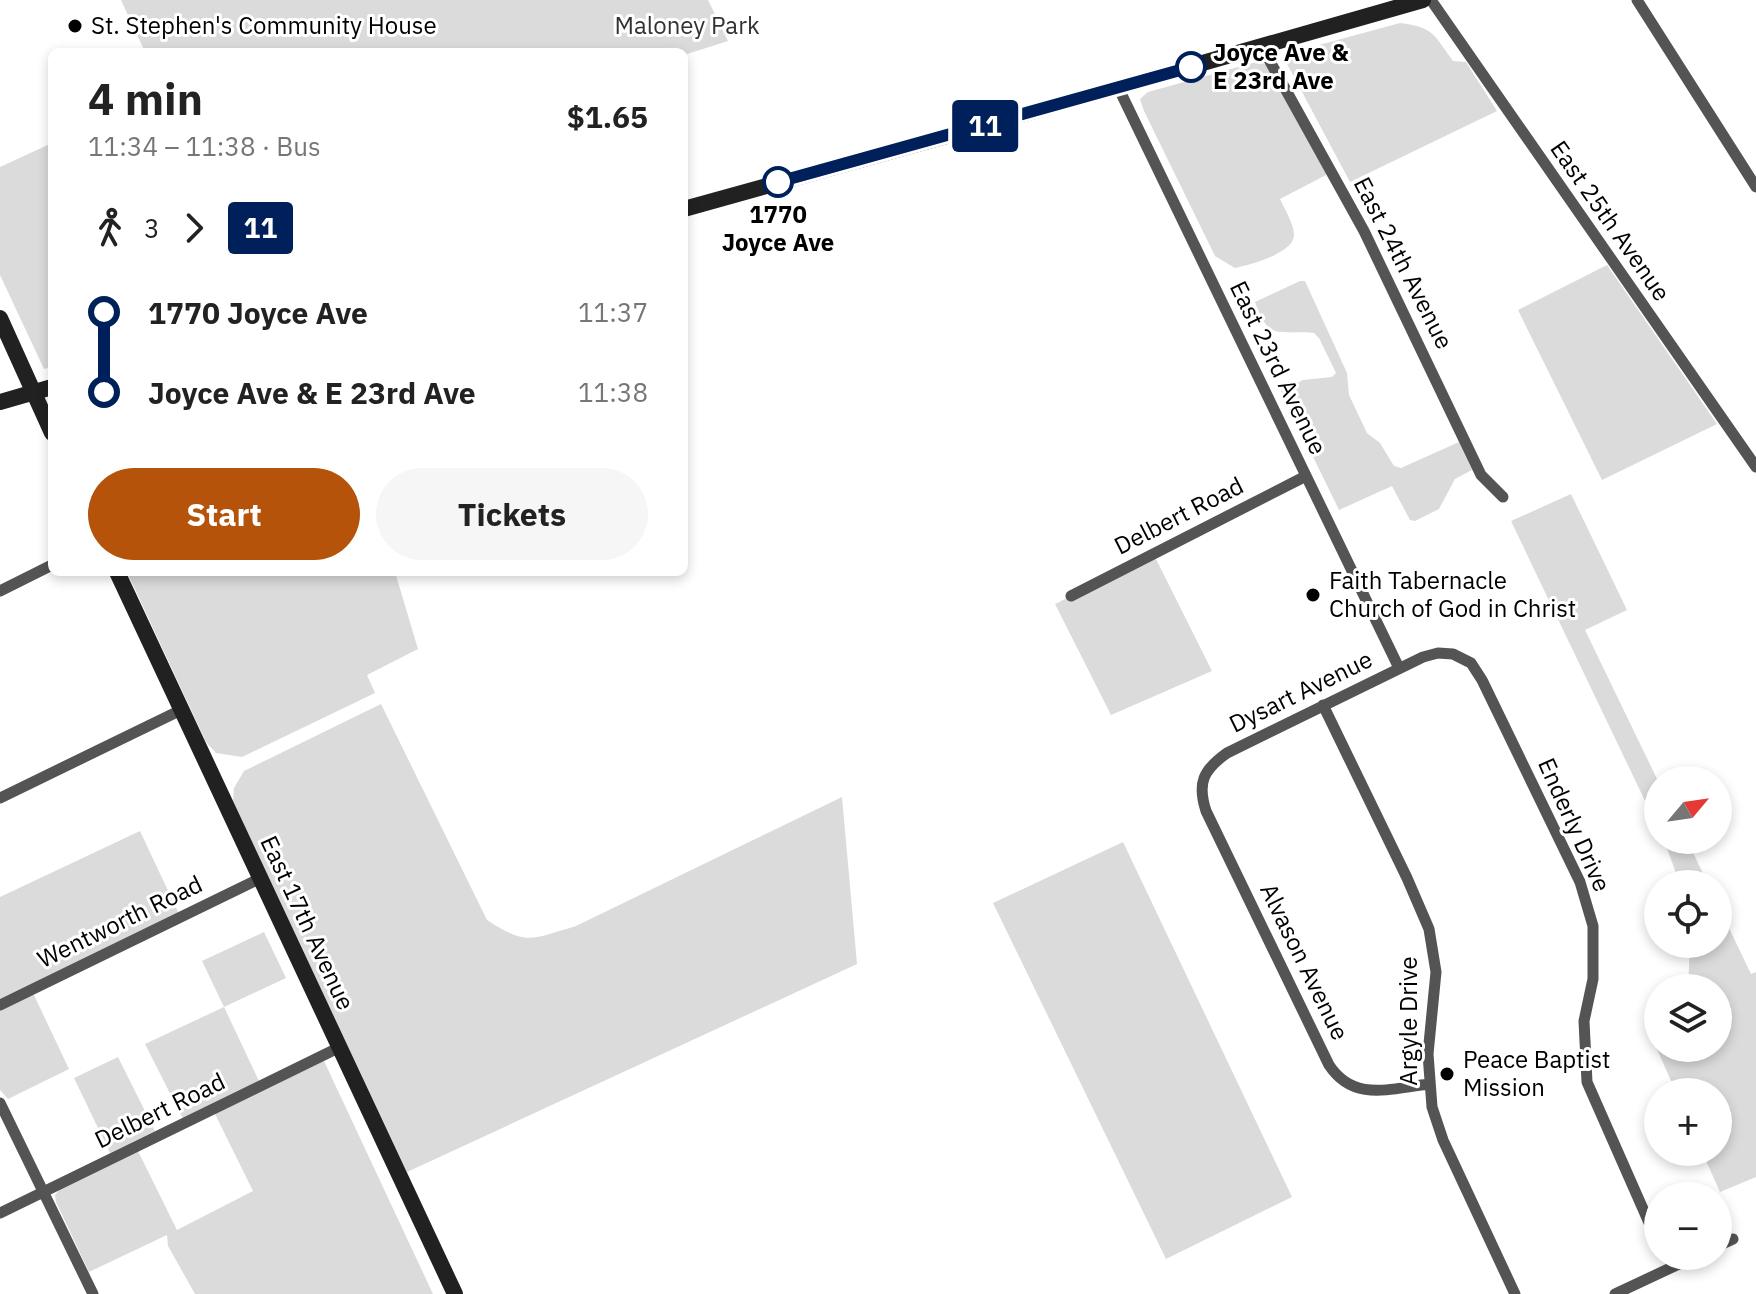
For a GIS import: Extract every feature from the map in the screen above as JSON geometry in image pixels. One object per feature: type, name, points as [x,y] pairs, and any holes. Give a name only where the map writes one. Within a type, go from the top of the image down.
[{"type":"street","points":[[688,208],[1423,0]]},
{"type":"street","name":"East 25th Avenue","points":[[1431,0],[1756,467]]},
{"type":"street","points":[[1637,0],[1756,187]]},
{"type":"street","name":"East 24th Avenue","points":[[1262,47],[1364,231],[1481,475],[1503,497]]},
{"type":"street","name":"East 23rd Avenue","points":[[1118,87],[1399,668]]},
{"type":"street","points":[[0,318],[48,425]]},
{"type":"street","points":[[0,402],[48,388]]},
{"type":"street","name":"Delbert Road","points":[[1071,596],[1306,476]]},
{"type":"street","points":[[0,591],[48,567]]},
{"type":"street","name":"East 17th Avenue","points":[[119,576],[455,1294]]},
{"type":"street","name":"Enderly Drive","points":[[1423,657],[1438,653],[1453,654],[1471,663],[1580,882],[1593,926],[1593,979],[1584,1021],[1587,1082],[1644,1211]]},
{"type":"street","name":"Dysart Avenue","points":[[1204,775],[1214,762],[1227,753],[1423,657]]},
{"type":"street","name":"Argyle Drive","points":[[1323,705],[1429,929],[1436,972],[1428,1054],[1432,1107],[1443,1140],[1515,1294]]},
{"type":"street","points":[[0,798],[181,710]]},
{"type":"street","name":"Alvason Avenue","points":[[1204,775],[1200,794],[1206,811],[1338,1079],[1352,1088],[1368,1091],[1430,1084]]},
{"type":"street","name":"Wentworth Road","points":[[0,1005],[259,879]]},
{"type":"street","name":"Delbert Road","points":[[0,1213],[338,1048]]},
{"type":"street","points":[[0,1103],[93,1294]]},
{"type":"street","points":[[1615,1294],[1666,1270]]},
{"type":"green space","name":"Maloney Park","points":[[121,0],[708,0],[728,41],[688,54],[688,48],[143,48]]},
{"type":"green space","points":[[1400,23],[1427,30],[1453,61],[1466,62],[1497,111],[1350,182],[1286,62],[1286,54]]},
{"type":"green space","points":[[1260,61],[1273,70],[1330,173],[1280,199],[1294,231],[1287,247],[1270,257],[1235,268],[1215,256],[1140,99],[1148,92]]},
{"type":"green space","points":[[48,145],[48,368],[44,369],[0,275],[0,167]]},
{"type":"green space","points":[[1607,265],[1717,424],[1602,480],[1518,310]]},
{"type":"green space","points":[[1305,281],[1347,373],[1349,395],[1367,433],[1380,443],[1394,466],[1401,468],[1459,442],[1472,470],[1455,479],[1439,509],[1415,521],[1410,520],[1392,486],[1339,510],[1281,391],[1303,380],[1332,377],[1336,373],[1314,333],[1282,332],[1270,328],[1255,302]]},
{"type":"green space","points":[[1571,494],[1627,610],[1585,630],[1651,766],[1644,766],[1644,799],[1511,521]]},
{"type":"green space","points":[[1154,555],[1212,671],[1111,715],[1055,604]]},
{"type":"green space","points":[[129,576],[396,576],[418,649],[367,675],[375,693],[242,757],[216,753],[206,742]]},
{"type":"green space","points":[[381,704],[487,920],[521,937],[539,937],[576,926],[842,797],[857,964],[407,1172],[233,801],[234,788],[244,771]]},
{"type":"green space","points":[[140,831],[179,914],[0,999],[0,897]]},
{"type":"green space","points":[[1123,842],[1292,1197],[1166,1259],[993,903]]},
{"type":"green space","points":[[1669,854],[1694,854],[1701,870],[1675,870]]},
{"type":"green space","points":[[264,932],[286,978],[224,1007],[202,961]]},
{"type":"green space","points":[[1732,934],[1751,974],[1756,972],[1756,1177],[1732,1187],[1732,1182],[1716,1182],[1708,1166],[1732,1166],[1732,1078],[1670,1078],[1663,1062],[1732,1062],[1732,974],[1689,974],[1689,958],[1732,958]]},
{"type":"green space","points":[[33,993],[69,1069],[8,1099],[0,1090],[0,1009]]},
{"type":"green space","points":[[224,1007],[259,1081],[183,1119],[145,1044]]},
{"type":"green space","points":[[118,1057],[155,1131],[110,1153],[74,1078]]},
{"type":"green space","points":[[324,1061],[433,1294],[195,1294],[168,1246],[167,1235],[89,1272],[56,1202],[55,1195],[61,1188],[137,1149],[177,1230],[253,1191],[214,1112]]},
{"type":"bus line","name":"11","points":[[778,182],[1191,67]]},
{"type":"place","name":"St. Stephen's Community House","points":[[75,26]]},
{"type":"place","name":"Joyce Ave & E 23rd Ave","points":[[1191,67]]},
{"type":"place","name":"1770 Joyce Ave","points":[[778,182]]},
{"type":"place","name":"Faith Tabernacle Church of God in Christ","points":[[1313,595]]},
{"type":"place","name":"Peace Baptist Mission","points":[[1447,1074]]}]
